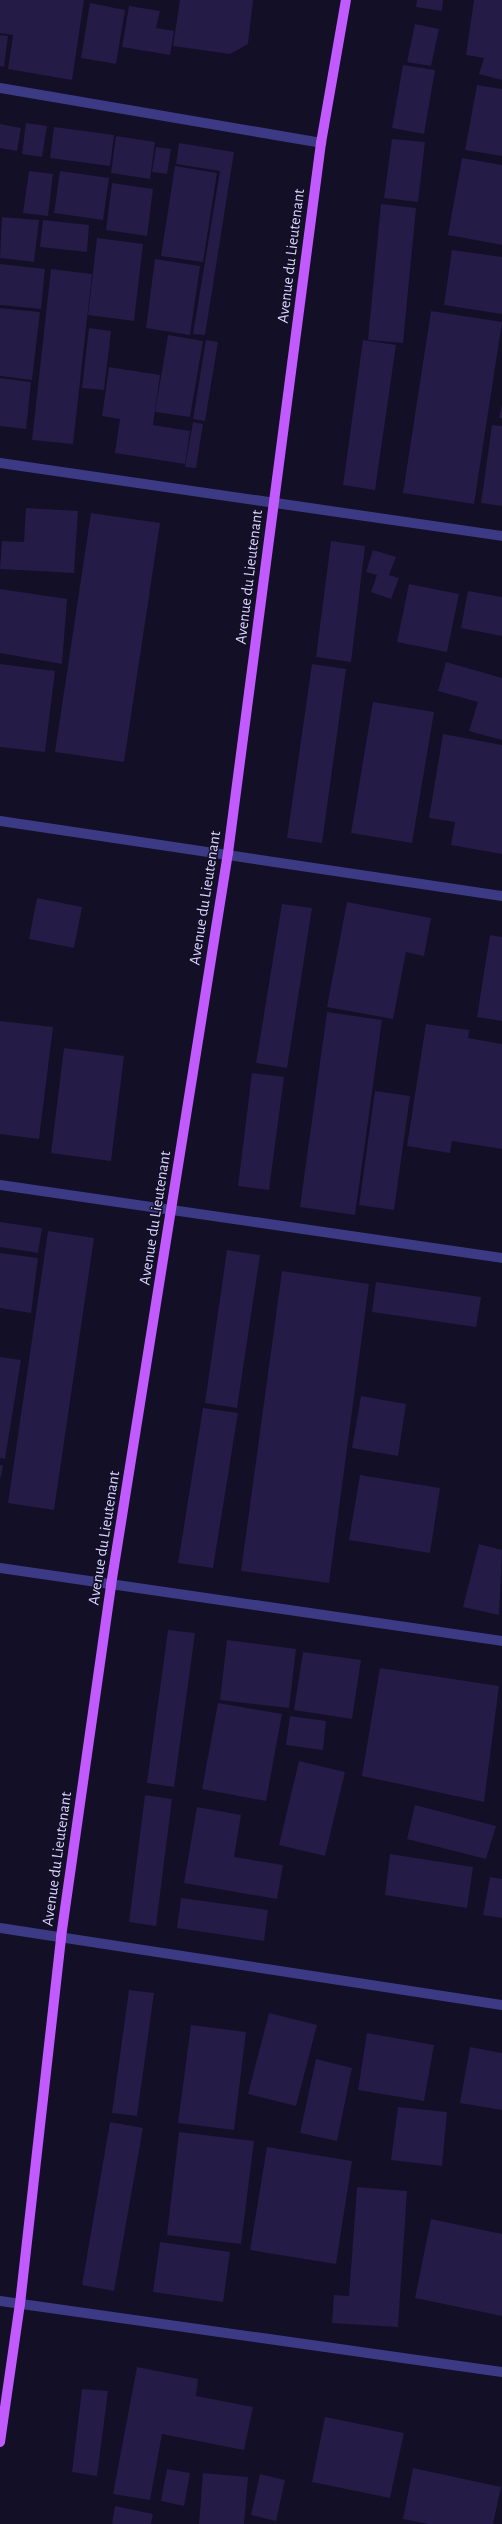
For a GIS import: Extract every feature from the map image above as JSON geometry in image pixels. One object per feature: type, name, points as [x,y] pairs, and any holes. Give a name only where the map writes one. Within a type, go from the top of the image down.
[{"type":"main road","name":"Avenue du Lieutenant","points":[[0,2442],[20,2304],[61,1937],[111,1585],[228,853],[321,142],[346,0]]},
{"type":"street","points":[[0,88],[321,142]]},
{"type":"street","points":[[0,463],[502,536]]},
{"type":"street","points":[[0,821],[228,853],[502,896]]},
{"type":"street","points":[[0,1185],[502,1258]]},
{"type":"street","points":[[0,1568],[502,1640]]},
{"type":"street","points":[[0,1928],[502,2005]]},
{"type":"street","points":[[0,2301],[502,2372]]},
{"type":"building","points":[[0,0],[84,0],[72,80],[8,69],[13,35],[0,33]]},
{"type":"building","points":[[180,0],[253,0],[248,44],[230,54],[173,46]]},
{"type":"building","points":[[417,0],[443,0],[442,11],[416,7]]},
{"type":"building","points":[[474,0],[502,0],[502,80],[479,74],[484,58],[466,55]]},
{"type":"building","points":[[90,3],[125,10],[116,64],[81,58]]},
{"type":"building","points":[[129,6],[160,11],[156,28],[174,31],[170,55],[122,47]]},
{"type":"building","points":[[415,24],[439,29],[431,66],[407,62]]},
{"type":"building","points":[[0,35],[8,36],[4,67],[0,66]]},
{"type":"building","points":[[403,65],[435,70],[424,134],[392,128]]},
{"type":"building","points":[[477,85],[502,89],[502,156],[465,150]]},
{"type":"building","points":[[26,123],[47,126],[42,157],[22,154]]},
{"type":"building","points":[[0,124],[21,128],[17,151],[0,148]]},
{"type":"building","points":[[54,127],[114,135],[110,166],[50,158]]},
{"type":"building","points":[[116,136],[155,142],[150,179],[111,173]]},
{"type":"building","points":[[392,139],[425,142],[418,202],[384,198]]},
{"type":"building","points":[[179,143],[234,152],[205,335],[193,334],[220,171],[176,164]]},
{"type":"building","points":[[156,147],[171,149],[167,174],[152,172]]},
{"type":"building","points":[[462,158],[502,165],[502,245],[448,235]]},
{"type":"building","points":[[175,166],[217,173],[203,262],[161,256]]},
{"type":"building","points":[[29,171],[53,174],[48,216],[23,213]]},
{"type":"building","points":[[60,171],[109,178],[103,220],[54,213]]},
{"type":"building","points":[[112,183],[153,189],[147,236],[106,230]]},
{"type":"building","points":[[381,204],[416,208],[403,343],[368,340]]},
{"type":"building","points":[[2,217],[39,220],[34,262],[0,258]]},
{"type":"building","points":[[43,220],[89,225],[87,252],[40,247]]},
{"type":"building","points":[[97,238],[143,244],[134,321],[88,315]]},
{"type":"building","points":[[452,250],[502,257],[502,314],[444,305]]},
{"type":"building","points":[[155,259],[200,266],[190,335],[146,328]]},
{"type":"building","points":[[0,264],[45,269],[41,309],[0,305]]},
{"type":"building","points":[[51,269],[92,274],[73,444],[32,440]]},
{"type":"building","points":[[0,308],[40,312],[32,380],[0,376]]},
{"type":"building","points":[[431,311],[502,322],[474,504],[403,493]]},
{"type":"building","points":[[89,328],[111,331],[104,390],[82,388]]},
{"type":"building","points":[[168,335],[203,341],[190,417],[155,412]]},
{"type":"building","points":[[206,340],[218,342],[205,421],[193,419]]},
{"type":"building","points":[[363,340],[396,345],[375,490],[343,485]]},
{"type":"building","points":[[109,367],[160,375],[153,425],[190,431],[185,464],[115,453],[120,419],[102,416]]},
{"type":"building","points":[[0,378],[31,382],[26,429],[0,426]]},
{"type":"building","points":[[502,404],[502,418],[499,418]]},
{"type":"building","points":[[193,422],[203,424],[196,468],[185,467]]},
{"type":"building","points":[[492,425],[502,426],[502,506],[481,503]]},
{"type":"building","points":[[26,508],[78,511],[74,573],[0,569],[2,541],[24,542]]},
{"type":"building","points":[[91,513],[160,523],[124,762],[55,752]]},
{"type":"building","points":[[331,541],[365,546],[351,662],[316,657]]},
{"type":"building","points":[[373,550],[396,557],[389,575],[399,578],[391,599],[371,592],[377,575],[366,572]]},
{"type":"building","points":[[409,584],[459,594],[447,652],[397,642]]},
{"type":"building","points":[[0,589],[67,599],[62,664],[0,653]]},
{"type":"building","points":[[468,591],[502,597],[502,636],[461,628]]},
{"type":"building","points":[[446,662],[502,678],[502,740],[469,731],[478,702],[438,691]]},
{"type":"building","points":[[0,664],[55,671],[45,752],[0,747]]},
{"type":"building","points":[[312,664],[346,669],[322,843],[287,838]]},
{"type":"building","points":[[373,702],[434,712],[412,843],[351,833]]},
{"type":"building","points":[[443,734],[502,745],[502,854],[451,845],[455,822],[429,818]]},
{"type":"building","points":[[37,898],[82,907],[74,948],[29,939]]},
{"type":"building","points":[[347,902],[431,918],[424,956],[406,952],[393,1019],[327,1007]]},
{"type":"building","points":[[282,904],[312,908],[287,1068],[256,1063]]},
{"type":"building","points":[[490,935],[502,937],[502,1021],[477,1017]]},
{"type":"building","points":[[327,1012],[382,1020],[355,1215],[300,1207]]},
{"type":"building","points":[[0,1021],[53,1027],[39,1139],[0,1134]]},
{"type":"building","points":[[426,1024],[469,1030],[468,1038],[502,1044],[502,1149],[452,1141],[450,1153],[407,1146]]},
{"type":"building","points":[[64,1048],[124,1056],[111,1161],[51,1153]]},
{"type":"building","points":[[252,1073],[284,1077],[269,1190],[238,1186]]},
{"type":"building","points":[[375,1091],[410,1096],[394,1210],[359,1205]]},
{"type":"building","points":[[0,1222],[42,1228],[38,1253],[0,1247]]},
{"type":"building","points":[[48,1231],[94,1238],[54,1510],[8,1503]]},
{"type":"building","points":[[227,1250],[260,1255],[237,1408],[205,1403]]},
{"type":"building","points":[[0,1253],[38,1258],[31,1313],[0,1308]]},
{"type":"building","points":[[282,1271],[369,1284],[329,1583],[241,1571]]},
{"type":"building","points":[[376,1282],[481,1297],[476,1327],[372,1312]]},
{"type":"building","points":[[0,1357],[21,1360],[5,1459],[0,1458]]},
{"type":"building","points":[[361,1396],[406,1404],[398,1456],[352,1448]]},
{"type":"building","points":[[203,1408],[238,1413],[213,1568],[178,1563]]},
{"type":"building","points":[[0,1465],[3,1465],[1,1477],[0,1477]]},
{"type":"building","points":[[360,1475],[440,1488],[430,1553],[349,1540]]},
{"type":"building","points":[[479,1544],[502,1550],[499,1615],[463,1607]]},
{"type":"building","points":[[168,1630],[195,1633],[174,1787],[147,1783]]},
{"type":"building","points":[[227,1640],[296,1649],[289,1708],[220,1700]]},
{"type":"building","points":[[303,1652],[361,1660],[352,1719],[294,1710]]},
{"type":"building","points":[[380,1668],[499,1686],[484,1802],[362,1776]]},
{"type":"building","points":[[218,1703],[282,1714],[266,1801],[202,1789]]},
{"type":"building","points":[[290,1716],[326,1721],[323,1750],[286,1745]]},
{"type":"building","points":[[299,1761],[345,1772],[325,1856],[279,1845]]},
{"type":"building","points":[[145,1795],[172,1799],[156,1926],[129,1922]]},
{"type":"building","points":[[415,1805],[496,1826],[486,1859],[407,1839]]},
{"type":"building","points":[[197,1807],[241,1815],[234,1857],[283,1865],[277,1899],[184,1883]]},
{"type":"building","points":[[390,1854],[473,1867],[467,1908],[385,1895]]},
{"type":"building","points":[[490,1877],[502,1879],[502,1918],[483,1915]]},
{"type":"building","points":[[181,1898],[268,1910],[264,1941],[177,1928]]},
{"type":"building","points":[[129,1990],[154,1993],[137,2116],[112,2113]]},
{"type":"building","points":[[269,2013],[317,2025],[296,2106],[248,2094]]},
{"type":"building","points":[[191,2025],[246,2032],[234,2130],[178,2123]]},
{"type":"building","points":[[367,2033],[434,2045],[424,2101],[358,2090]]},
{"type":"building","points":[[470,2047],[502,2053],[502,2110],[460,2103]]},
{"type":"building","points":[[316,2059],[352,2068],[337,2141],[300,2133]]},
{"type":"building","points":[[398,2107],[447,2112],[442,2166],[391,2160]]},
{"type":"building","points":[[110,2122],[143,2128],[114,2291],[82,2285]]},
{"type":"building","points":[[179,2132],[254,2141],[241,2244],[167,2235]]},
{"type":"building","points":[[267,2147],[352,2161],[336,2264],[250,2250]]},
{"type":"building","points":[[357,2187],[407,2191],[398,2327],[332,2323],[334,2295],[349,2296]]},
{"type":"building","points":[[431,2219],[502,2234],[502,2316],[415,2298]]},
{"type":"building","points":[[160,2242],[230,2252],[223,2302],[153,2292]]},
{"type":"building","points":[[137,2367],[198,2379],[196,2396],[253,2407],[244,2450],[162,2434],[150,2500],[113,2494]]},
{"type":"building","points":[[82,2389],[108,2391],[97,2476],[72,2472]]},
{"type":"building","points":[[325,2417],[404,2433],[390,2498],[312,2482]]},
{"type":"building","points":[[413,2468],[501,2487],[493,2524],[429,2524],[403,2519]]},
{"type":"building","points":[[167,2469],[190,2473],[184,2506],[161,2501]]},
{"type":"building","points":[[203,2473],[248,2477],[244,2524],[199,2524]]},
{"type":"building","points":[[260,2474],[285,2480],[276,2521],[251,2515]]},
{"type":"building","points":[[115,2506],[153,2514],[151,2524],[112,2524]]}]
